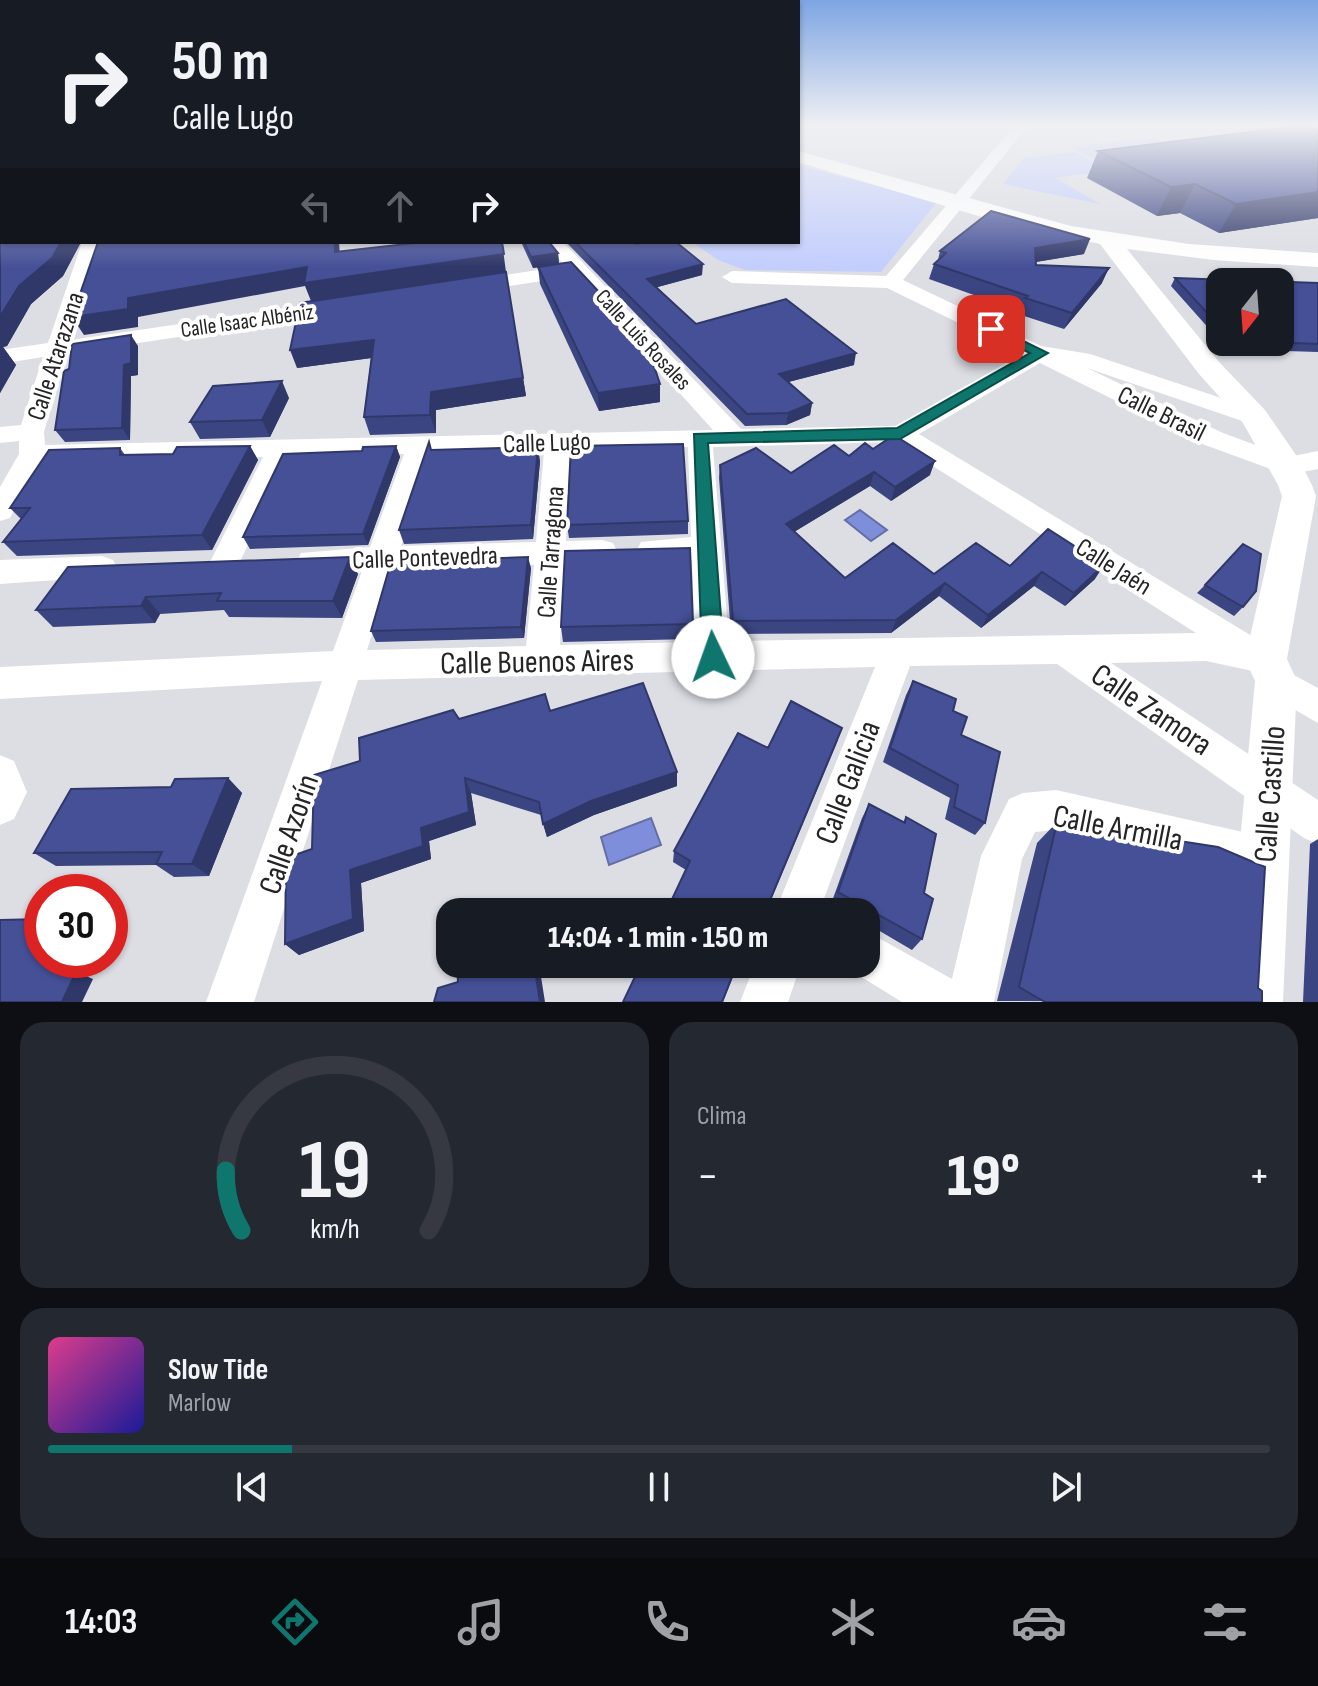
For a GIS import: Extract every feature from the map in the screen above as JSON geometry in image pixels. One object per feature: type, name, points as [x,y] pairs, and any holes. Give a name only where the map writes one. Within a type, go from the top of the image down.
[{"type":"street","points":[[857,173],[1108,240],[1245,257],[1318,260]]},
{"type":"street","points":[[732,277],[891,282],[983,173]]},
{"type":"street","points":[[1108,240],[1209,368],[1304,477]]},
{"type":"street","name":"Calle Atarazana","points":[[0,511],[31,443],[90,244]]},
{"type":"street","name":"Calle Luis Rosales","points":[[555,244],[734,437]]},
{"type":"street","points":[[456,289],[579,270]]},
{"type":"street","name":"Calle Brasil","points":[[891,282],[1214,439],[1304,477]]},
{"type":"street","name":"Calle Isaac Albéniz","points":[[0,357],[349,305]]},
{"type":"street","name":"Calle Brasil","points":[[1041,353],[1082,359],[1254,417]]},
{"type":"street","name":"Calle Lugo","points":[[0,435],[31,443],[281,448],[900,434],[1041,353]]},
{"type":"street","name":"Calle Jaén","points":[[900,434],[1271,670],[1318,707]]},
{"type":"street","points":[[700,438],[713,657]]},
{"type":"street","name":"Calle Tarragona","points":[[542,661],[558,442]]},
{"type":"street","name":"Calle Azorín","points":[[230,1002],[420,446]]},
{"type":"street","points":[[224,564],[281,448]]},
{"type":"street","name":"Calle Castillo","points":[[1254,1002],[1265,858],[1271,670],[1304,477]]},
{"type":"street","name":"Calle Pontevedra","points":[[287,562],[707,548]]},
{"type":"street","points":[[192,565],[256,563]]},
{"type":"street","points":[[0,572],[128,567]]},
{"type":"street","name":"Calle Buenos Aires","points":[[0,683],[346,665],[1206,647],[1271,670]]},
{"type":"street","name":"Calle Zamora","points":[[1064,650],[1318,824]]},
{"type":"street","name":"Calle Galicia","points":[[802,898],[898,652]]},
{"type":"street","points":[[0,774],[7,792],[0,805]]},
{"type":"street","name":"Calle Armilla","points":[[970,1002],[1002,856],[1023,813],[1056,810],[1265,858]]},
{"type":"street","points":[[880,962],[946,1002]]},
{"type":"street","points":[[764,1002],[773,978]]},
{"type":"shaded area","points":[[800,173],[827,173],[937,202],[881,272],[745,270],[718,260],[695,244],[800,244]]},
{"type":"shaded area","points":[[1012,173],[1091,173],[1055,178],[1100,204],[1003,184]]},
{"type":"water","points":[[860,510],[887,530],[871,541],[845,520]]},
{"type":"water","points":[[651,818],[661,845],[609,865],[601,837]]},
{"type":"building","points":[[1142,173],[1318,173],[1318,192],[1236,204],[1195,184],[1171,187]]},
{"type":"building","points":[[991,211],[1090,239],[1035,248],[1036,265],[1109,268],[1072,313],[934,264],[946,253],[940,251]]},
{"type":"building","points":[[0,244],[60,244],[52,258],[19,286],[0,317]]},
{"type":"building","points":[[97,244],[335,244],[335,252],[406,244],[502,244],[504,254],[304,283],[307,267],[128,298],[128,309],[72,317]]},
{"type":"building","points":[[525,244],[551,244],[558,253],[531,257]]},
{"type":"building","points":[[577,244],[678,244],[703,264],[647,279],[696,324],[786,299],[856,353],[779,374],[812,403],[788,413],[747,414]]},
{"type":"building","points":[[571,262],[646,342],[660,384],[598,393],[538,267]]},
{"type":"building","points":[[506,272],[523,378],[431,392],[430,415],[364,417],[374,340],[290,350],[300,303]]},
{"type":"building","points":[[1175,278],[1206,279],[1206,312]]},
{"type":"building","points":[[1294,282],[1318,283],[1318,344],[1294,343]]},
{"type":"building","points":[[131,335],[131,363],[124,365],[122,428],[55,430],[64,371],[69,369],[72,344]]},
{"type":"building","points":[[282,381],[262,420],[190,422],[213,386]]},
{"type":"building","points":[[894,435],[935,461],[895,487],[874,472],[786,524],[845,578],[893,543],[934,574],[976,543],[1010,566],[1048,529],[1104,565],[1074,593],[1042,572],[988,615],[945,583],[896,620],[733,621],[720,465],[756,448],[791,473],[834,445],[849,456],[865,443],[873,449]]},
{"type":"building","points":[[429,442],[431,450],[538,447],[531,525],[399,530]]},
{"type":"building","points":[[683,444],[688,521],[567,525],[571,446]]},
{"type":"building","points":[[250,446],[202,535],[3,542],[30,508],[10,508],[49,450],[120,448],[120,455],[173,454],[177,447]]},
{"type":"building","points":[[396,446],[363,534],[243,537],[283,454],[362,451],[363,447]]},
{"type":"building","points":[[1243,544],[1261,554],[1256,591],[1243,607],[1205,585]]},
{"type":"building","points":[[690,548],[693,624],[561,627],[565,551]]},
{"type":"building","points":[[350,557],[333,601],[217,601],[221,593],[146,597],[141,606],[36,610],[68,567]]},
{"type":"building","points":[[528,557],[521,627],[371,631],[391,562]]},
{"type":"building","points":[[913,681],[956,699],[953,711],[967,717],[961,735],[1000,752],[985,823],[954,807],[958,785],[890,748]]},
{"type":"building","points":[[643,683],[677,772],[591,801],[543,824],[539,802],[465,778],[469,812],[421,828],[423,846],[350,870],[353,919],[285,944],[286,858],[312,849],[314,775],[360,761],[359,738],[453,710],[459,719],[545,694],[550,711]]},
{"type":"building","points":[[791,701],[842,728],[771,898],[673,898],[690,861],[674,851],[738,733],[768,748]]},
{"type":"building","points":[[228,778],[192,864],[156,864],[162,852],[34,853],[71,789],[171,787],[175,779]]},
{"type":"building","points":[[869,804],[905,823],[906,817],[936,834],[924,893],[933,899],[922,939],[880,916],[880,898],[849,898],[838,892]]},
{"type":"building","points":[[1057,822],[1218,847],[1265,867],[1258,988],[1262,991],[1262,1002],[1045,1002],[1019,987]]},
{"type":"building","points":[[24,919],[24,978],[73,978],[62,1002],[0,1002],[0,920]]},
{"type":"building","points":[[458,978],[536,978],[540,1002],[434,1002],[438,988],[458,982]]},
{"type":"building","points":[[634,978],[731,978],[722,1002],[623,1002]]},
{"type":"route","points":[[713,657],[700,438],[900,434],[1041,353],[991,329]]}]
